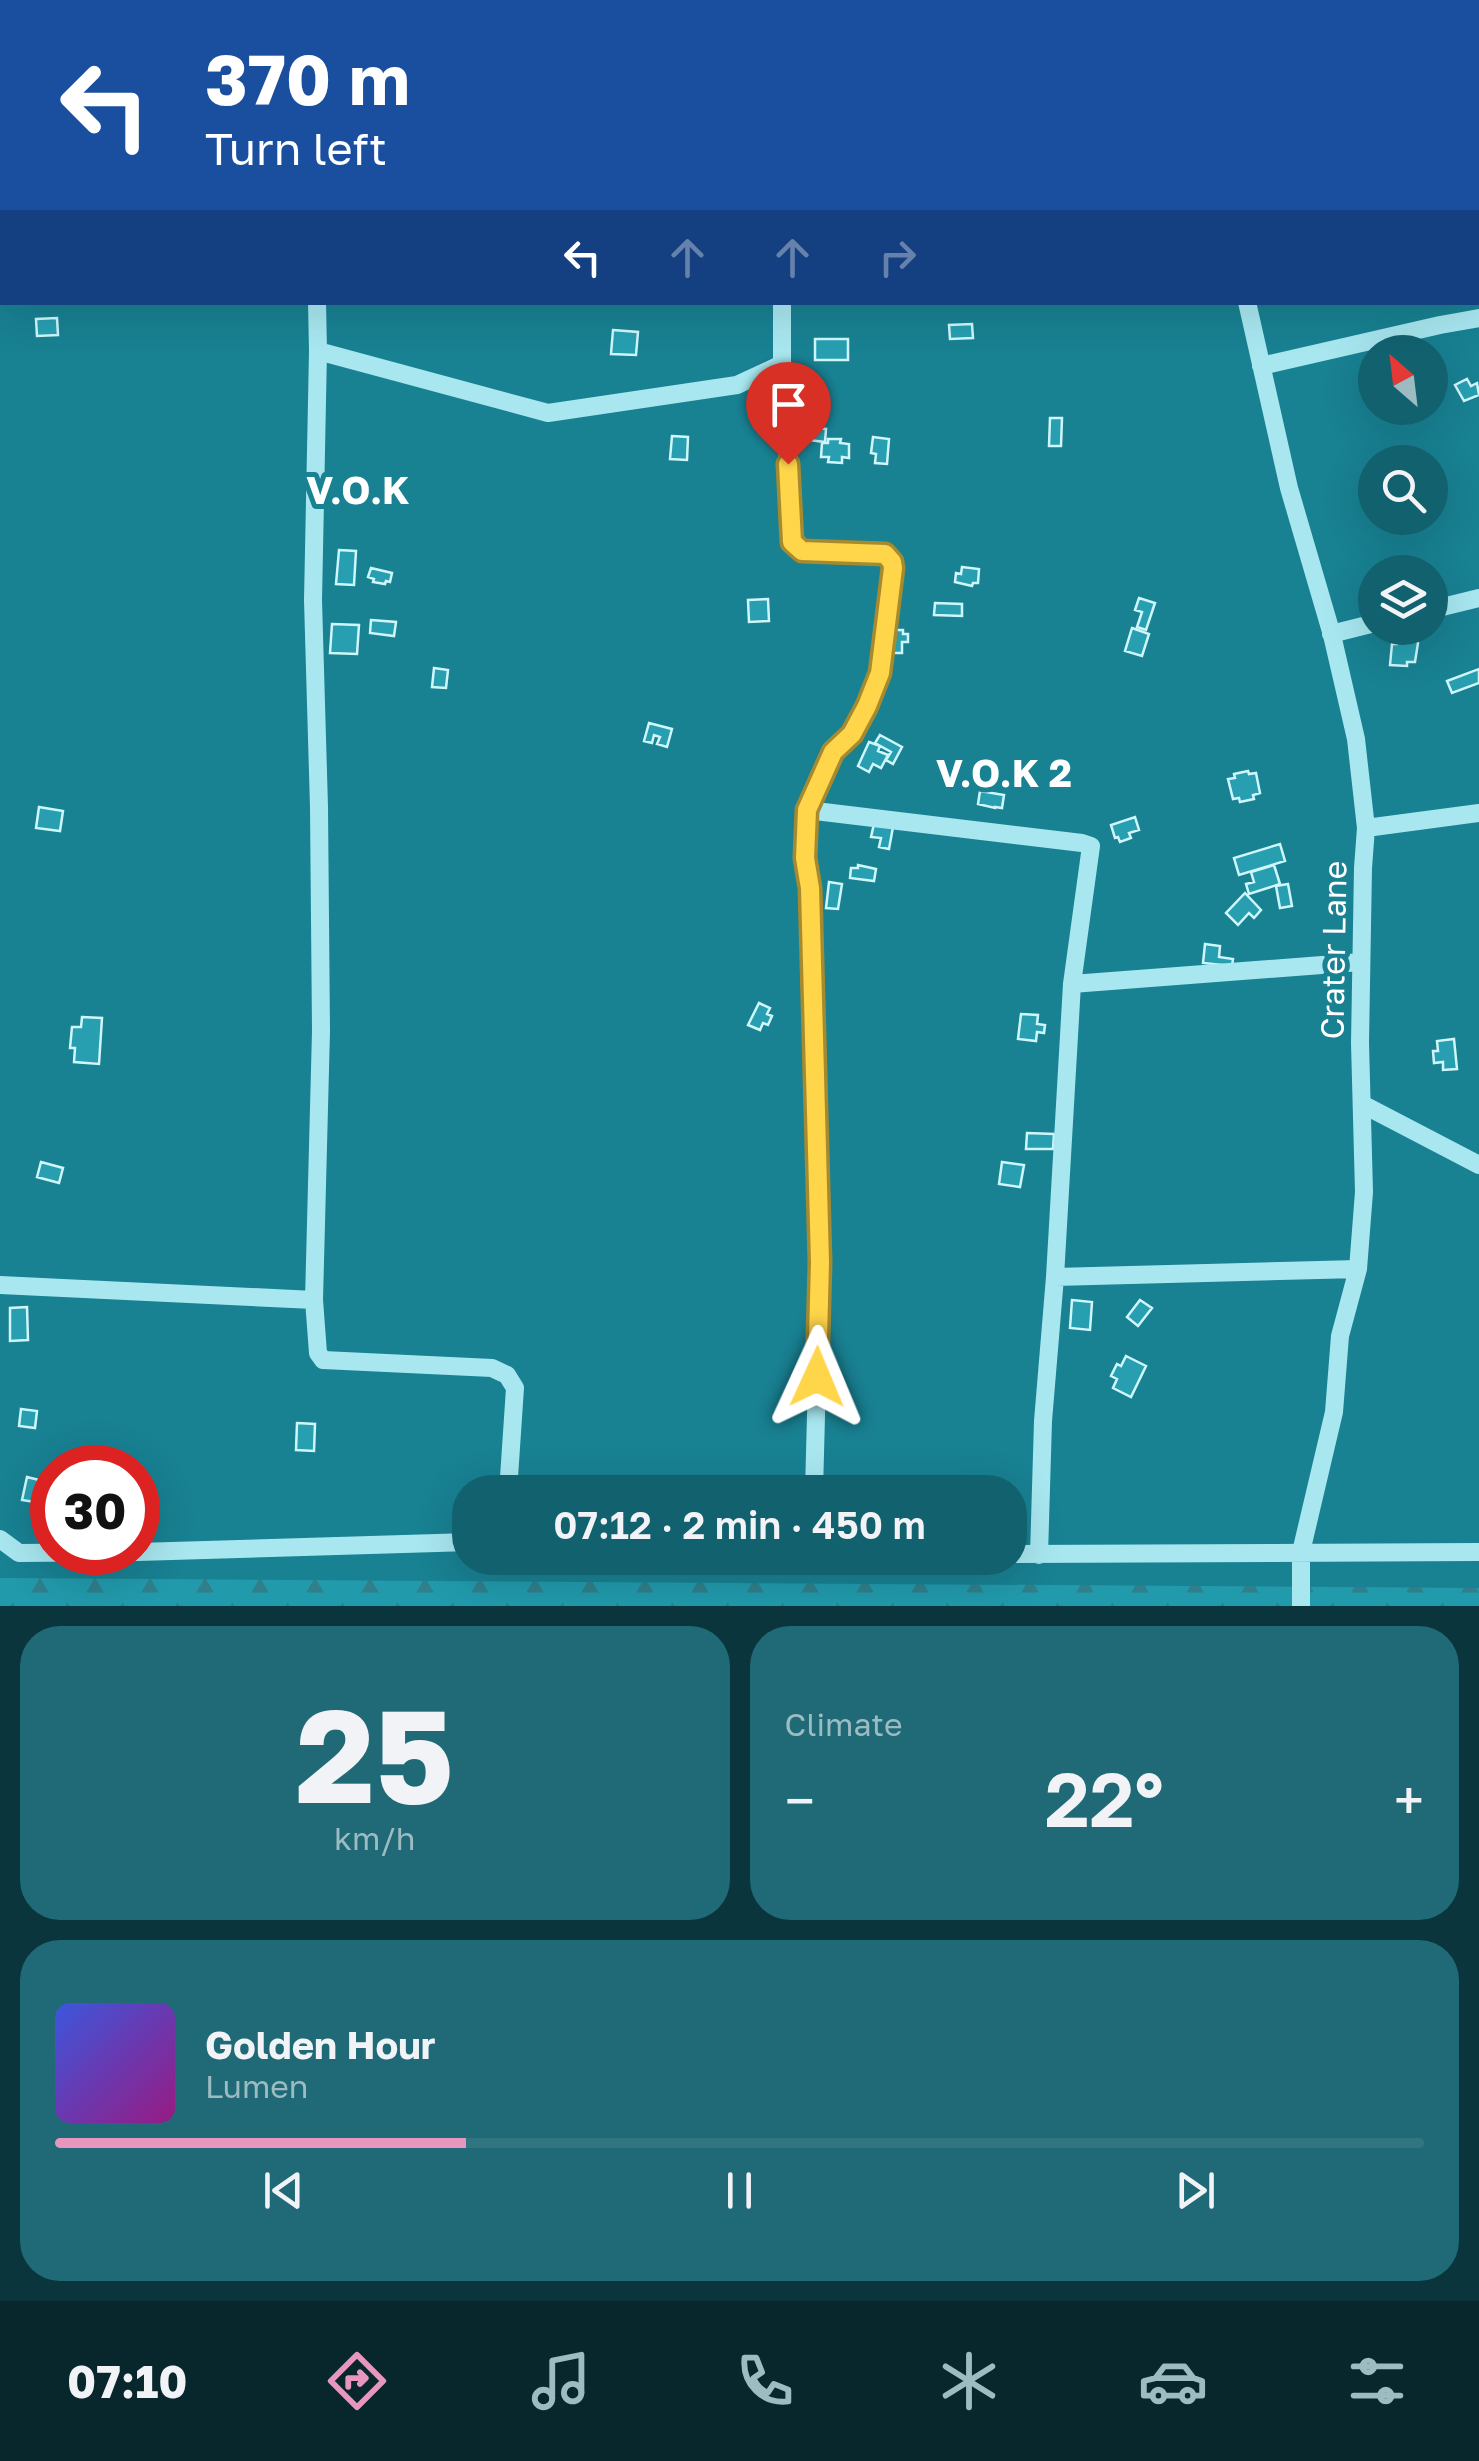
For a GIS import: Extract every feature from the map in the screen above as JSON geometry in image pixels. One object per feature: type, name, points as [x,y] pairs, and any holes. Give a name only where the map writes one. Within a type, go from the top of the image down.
[{"type":"street","points":[[317,305],[313,600],[320,808],[321,1031],[314,1300],[318,1354],[323,1360],[492,1368],[507,1376],[514,1388],[509,1475]]},
{"type":"street","points":[[782,305],[792,542],[802,551],[885,554],[893,568],[880,673],[852,734],[833,752],[807,810],[805,858],[810,888],[820,1262],[814,1475]]},
{"type":"street","name":"Crater Lane","points":[[1249,305],[1289,488],[1356,739],[1366,828],[1361,962],[1364,1192],[1358,1270],[1340,1336],[1334,1412],[1301,1552],[1301,1606]]},
{"type":"street","points":[[1261,366],[1479,318]]},
{"type":"street","points":[[318,351],[548,414],[737,385],[782,364]]},
{"type":"street","points":[[1448,606],[1479,598]]},
{"type":"street","points":[[1331,634],[1358,627]]},
{"type":"street","points":[[807,810],[1091,846],[1072,984],[1055,1277],[1042,1421],[1039,1555]]},
{"type":"street","points":[[1366,828],[1479,813]]},
{"type":"street","points":[[1072,984],[1361,962]]},
{"type":"street","points":[[1362,1104],[1479,1165]]},
{"type":"street","points":[[1055,1277],[1358,1270]]},
{"type":"street","points":[[0,1284],[314,1300]]},
{"type":"street","points":[[0,1539],[19,1553],[30,1553]]},
{"type":"street","points":[[160,1551],[452,1543]]},
{"type":"street","points":[[1027,1555],[1479,1552]]},
{"type":"green space","points":[[0,1578],[1479,1588],[1479,1606],[0,1606]]},
{"type":"building","points":[[57,318],[58,335],[37,336],[36,319]]},
{"type":"building","points":[[972,324],[973,338],[950,339],[949,325]]},
{"type":"building","points":[[613,330],[638,332],[636,355],[611,354]]},
{"type":"building","points":[[815,339],[848,339],[848,360],[815,360]]},
{"type":"building","points":[[1467,379],[1471,386],[1477,383],[1479,395],[1464,401],[1455,385]]},
{"type":"building","points":[[1050,418],[1062,418],[1061,446],[1049,446]]},
{"type":"building","points":[[803,427],[826,429],[825,442],[801,439]]},
{"type":"building","points":[[672,436],[688,437],[687,460],[670,459]]},
{"type":"building","points":[[873,437],[889,439],[887,464],[875,463],[876,454],[871,453]]},
{"type":"building","points":[[828,439],[841,439],[840,443],[849,444],[849,458],[842,457],[842,463],[821,457],[822,443],[828,443]]},
{"type":"building","points":[[339,550],[356,551],[354,585],[336,584]]},
{"type":"building","points":[[962,567],[979,569],[978,583],[972,586],[955,582]]},
{"type":"building","points":[[371,568],[392,573],[390,582],[373,582],[368,577]]},
{"type":"building","points":[[1139,598],[1155,603],[1146,630],[1137,627],[1142,612],[1135,610]]},
{"type":"building","points":[[768,599],[769,621],[749,622],[748,600]]},
{"type":"building","points":[[935,603],[962,604],[962,616],[934,615]]},
{"type":"building","points":[[371,620],[396,622],[394,636],[370,633]]},
{"type":"building","points":[[332,624],[359,625],[357,654],[330,653]]},
{"type":"building","points":[[1132,628],[1149,634],[1142,656],[1125,651]]},
{"type":"building","points":[[893,630],[908,634],[908,642],[902,642],[902,653],[892,653]]},
{"type":"building","points":[[1392,645],[1418,645],[1415,662],[1407,662],[1407,666],[1390,665]]},
{"type":"building","points":[[434,668],[448,670],[446,688],[432,687]]},
{"type":"building","points":[[1479,669],[1479,683],[1452,693],[1447,681]]},
{"type":"building","points":[[649,723],[672,729],[667,747],[657,744],[660,737],[654,735],[652,743],[644,741]]},
{"type":"building","points":[[880,735],[902,747],[893,764],[886,760],[891,752],[875,743]]},
{"type":"building","points":[[869,742],[888,755],[881,768],[873,764],[869,772],[858,766]]},
{"type":"building","points":[[1248,771],[1256,773],[1260,793],[1253,795],[1254,799],[1240,802],[1239,798],[1233,799],[1228,779]]},
{"type":"building","points":[[980,791],[1004,795],[1002,808],[978,804]]},
{"type":"building","points":[[39,807],[63,811],[60,831],[36,828]]},
{"type":"building","points":[[1135,817],[1139,830],[1120,842],[1111,825]]},
{"type":"building","points":[[874,824],[893,827],[889,849],[879,847],[881,838],[871,837]]},
{"type":"building","points":[[1280,844],[1285,861],[1239,875],[1234,858]]},
{"type":"building","points":[[858,865],[876,869],[874,881],[850,878],[851,868]]},
{"type":"building","points":[[1274,865],[1280,884],[1249,894],[1246,884],[1254,882],[1251,872]]},
{"type":"building","points":[[829,882],[842,884],[838,909],[826,908]]},
{"type":"building","points":[[1288,884],[1292,906],[1280,908],[1276,886]]},
{"type":"building","points":[[1245,893],[1261,910],[1254,918],[1249,913],[1238,925],[1226,913]]},
{"type":"building","points":[[1205,944],[1220,946],[1219,957],[1233,959],[1232,966],[1203,963]]},
{"type":"building","points":[[759,1003],[770,1008],[767,1014],[772,1016],[760,1030],[748,1025]]},
{"type":"building","points":[[1021,1014],[1038,1015],[1037,1024],[1045,1025],[1044,1033],[1037,1032],[1036,1041],[1018,1039]]},
{"type":"building","points":[[82,1017],[102,1018],[99,1064],[74,1062],[75,1048],[70,1048],[72,1027],[81,1027]]},
{"type":"building","points":[[1454,1039],[1457,1069],[1443,1070],[1443,1062],[1434,1063],[1433,1051],[1438,1051],[1437,1041]]},
{"type":"building","points":[[1027,1133],[1054,1134],[1053,1149],[1026,1149]]},
{"type":"building","points":[[41,1162],[63,1168],[59,1183],[37,1177]]},
{"type":"building","points":[[1002,1162],[1024,1165],[1020,1187],[999,1184]]},
{"type":"building","points":[[1072,1300],[1092,1302],[1090,1330],[1070,1328]]},
{"type":"building","points":[[1140,1300],[1152,1308],[1138,1326],[1127,1317]]},
{"type":"building","points":[[27,1307],[28,1340],[10,1341],[10,1308]]},
{"type":"building","points":[[1126,1356],[1146,1366],[1131,1397],[1113,1388],[1117,1379],[1111,1376]]},
{"type":"building","points":[[21,1409],[37,1411],[35,1428],[19,1426]]},
{"type":"building","points":[[297,1423],[315,1424],[314,1451],[296,1450]]},
{"type":"building","points":[[27,1477],[30,1478],[30,1501],[22,1500]]},
{"type":"district","name":"V.O.K","points":[[358,489]]},
{"type":"district","name":"V.O.K 2","points":[[1004,772]]},
{"type":"route","points":[[788,464],[792,542],[802,551],[885,554],[893,568],[880,673],[852,734],[833,752],[807,810],[805,858],[810,888],[820,1262],[817,1377]]}]
